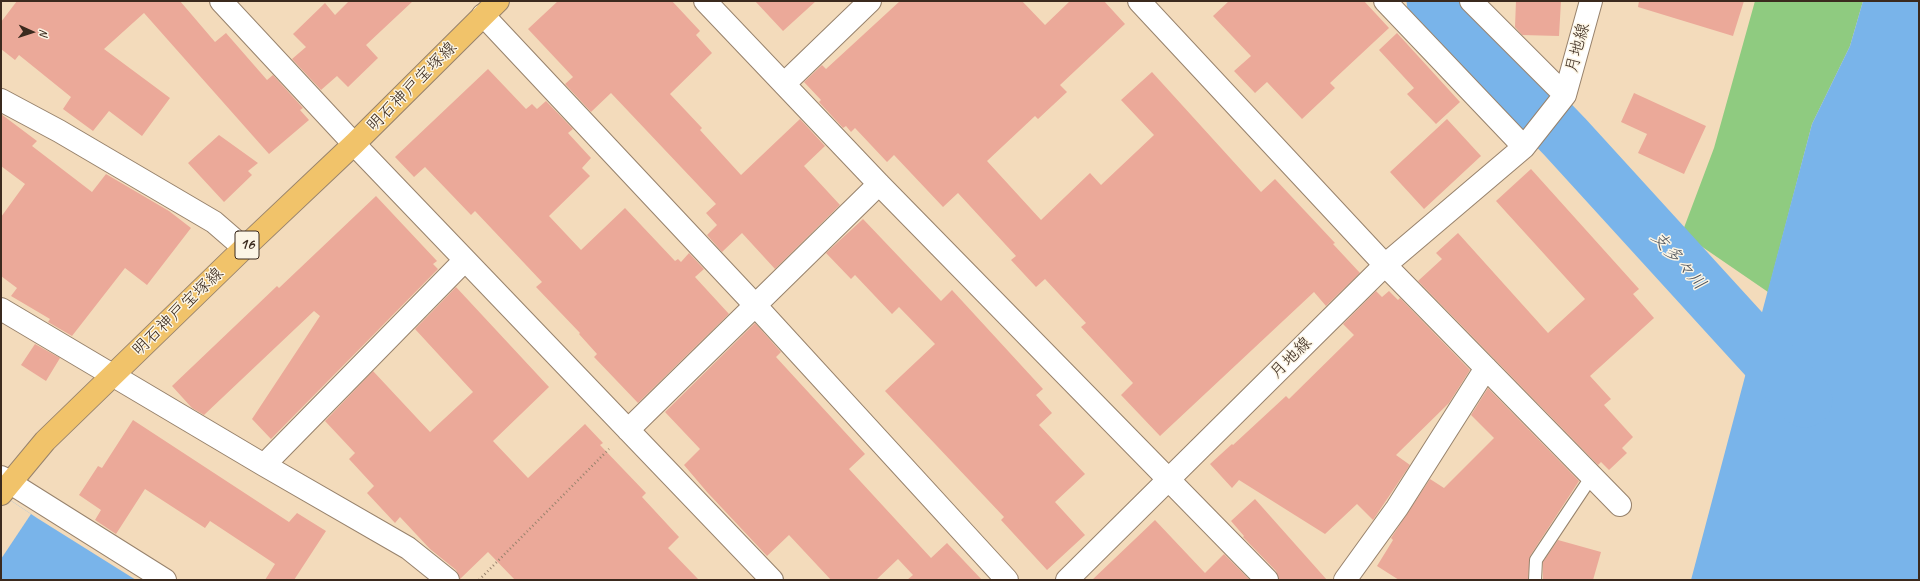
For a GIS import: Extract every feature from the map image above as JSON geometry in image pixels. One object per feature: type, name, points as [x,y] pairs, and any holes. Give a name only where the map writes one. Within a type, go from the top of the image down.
[{"type":"main road","name":"明石神戸宝塚線","points":[[3,486],[46,441],[244,248],[354,144],[491,8]]},
{"type":"street","points":[[221,1],[354,144],[772,580]]},
{"type":"street","points":[[705,1],[879,184],[1266,580]]},
{"type":"street","points":[[784,84],[870,1]]},
{"type":"street","points":[[1139,1],[1384,265],[1620,506]]},
{"type":"street","points":[[1385,1],[1527,143]]},
{"type":"street","points":[[1471,1],[1562,100]]},
{"type":"street","name":"月地線","points":[[1067,580],[1384,265],[1527,143],[1562,100],[1591,1]]},
{"type":"street","points":[[491,8],[755,306],[1007,580]]},
{"type":"street","points":[[1,100],[59,131],[214,222],[244,248]]},
{"type":"street","points":[[628,430],[879,184]]},
{"type":"street","points":[[264,465],[465,260]]},
{"type":"street","points":[[1,309],[264,465],[408,548],[448,580]]},
{"type":"street","points":[[1345,580],[1398,508],[1486,368]]},
{"type":"street","points":[[3,486],[165,580]]},
{"type":"lane","points":[[1535,580],[1536,560],[1592,476]]},
{"type":"path","points":[[479,580],[628,430]]},
{"type":"green space","points":[[1755,1],[1863,1],[1850,46],[1812,124],[1768,292],[1682,233],[1714,148]]},
{"type":"water","points":[[1863,1],[1919,1],[1919,580],[1691,580],[1812,124],[1850,46]]},
{"type":"water","points":[[1,494],[37,518],[136,580],[1,580]]},
{"type":"pier","points":[[1,494],[31,514],[1,559]]},
{"type":"building","points":[[17,1],[180,1],[215,42],[226,33],[267,80],[273,75],[303,108],[300,110],[309,120],[269,154],[144,13],[104,49],[170,98],[142,136],[109,111],[93,131],[63,109],[71,97],[19,55],[15,60],[1,49],[1,22]]},
{"type":"building","points":[[349,1],[413,1],[366,45],[378,58],[348,87],[337,76],[321,90],[292,59],[306,47],[293,34],[325,3],[335,15]]},
{"type":"building","points":[[558,1],[672,1],[700,31],[696,35],[712,53],[670,94],[702,128],[700,130],[741,175],[800,119],[825,146],[804,166],[840,205],[775,269],[742,233],[722,252],[707,235],[717,225],[706,213],[716,204],[611,93],[591,112],[565,84],[573,77],[528,29]]},
{"type":"building","points":[[755,1],[816,1],[783,31]]},
{"type":"building","points":[[900,1],[1022,1],[1045,25],[1070,1],[1104,1],[1125,24],[1060,85],[1067,92],[1038,119],[1035,116],[987,161],[1041,220],[1090,173],[1101,185],[1154,135],[1121,100],[1152,72],[1261,192],[1275,179],[1335,243],[1333,244],[1360,273],[1326,306],[1314,292],[1160,436],[1121,395],[1133,383],[1081,327],[1086,323],[1045,279],[1036,287],[1011,260],[1016,256],[958,193],[943,207],[894,155],[887,162],[855,128],[851,132],[846,126],[843,128],[819,102],[821,100],[804,82],[822,65],[826,69]]},
{"type":"building","points":[[1229,1],[1364,1],[1389,28],[1330,83],[1335,88],[1302,119],[1267,82],[1255,93],[1234,71],[1251,56],[1213,16]]},
{"type":"building","points":[[1516,1],[1561,1],[1559,36],[1522,35],[1515,27]]},
{"type":"building","points":[[1639,1],[1744,1],[1733,36],[1638,7]]},
{"type":"building","points":[[1397,33],[1460,102],[1436,124],[1407,94],[1414,88],[1379,50]]},
{"type":"building","points":[[488,69],[526,109],[532,104],[537,109],[546,101],[573,129],[568,133],[591,158],[582,168],[590,176],[549,216],[581,250],[625,208],[675,261],[678,259],[681,262],[689,253],[704,269],[695,277],[729,314],[638,403],[594,357],[597,354],[579,334],[580,333],[536,287],[542,282],[475,211],[471,215],[425,167],[414,177],[395,157]]},
{"type":"building","points":[[1634,93],[1706,126],[1684,174],[1638,153],[1647,134],[1621,122]]},
{"type":"building","points":[[1,114],[37,141],[32,146],[92,192],[106,174],[169,211],[191,228],[147,285],[125,268],[72,336],[48,322],[50,319],[11,296],[17,288],[1,276],[1,217],[25,184],[1,166]]},
{"type":"building","points":[[1447,119],[1481,156],[1424,209],[1390,172]]},
{"type":"building","points":[[219,135],[258,163],[248,171],[252,175],[224,202],[188,163]]},
{"type":"building","points":[[1531,169],[1639,289],[1633,294],[1654,318],[1590,376],[1611,399],[1604,405],[1633,437],[1622,448],[1627,453],[1609,470],[1601,462],[1598,465],[1418,281],[1442,259],[1436,253],[1458,233],[1548,333],[1585,299],[1496,201]]},
{"type":"building","points":[[376,196],[437,261],[433,264],[438,269],[271,439],[252,419],[320,316],[314,311],[204,415],[192,408],[172,386],[277,286],[279,288]]},
{"type":"building","points":[[863,219],[941,301],[952,290],[1043,389],[1036,395],[1052,413],[1039,425],[1085,474],[1055,502],[1085,535],[1047,570],[1001,520],[1004,517],[885,391],[935,344],[899,307],[892,314],[855,275],[851,279],[826,253]]},
{"type":"building","points":[[456,287],[549,387],[493,441],[528,478],[585,424],[603,443],[600,445],[646,493],[642,497],[679,537],[668,548],[699,580],[515,580],[488,552],[460,579],[456,570],[430,549],[400,517],[395,523],[367,493],[374,486],[349,459],[355,453],[325,421],[373,371],[430,432],[473,392],[415,329]]},
{"type":"building","points":[[1376,291],[1382,297],[1389,291],[1398,300],[1400,298],[1470,370],[1449,403],[1396,455],[1410,465],[1373,520],[1357,504],[1325,534],[1239,480],[1232,488],[1210,464],[1286,396],[1289,399],[1354,335],[1343,324]]},
{"type":"building","points":[[755,323],[781,352],[776,357],[865,454],[849,469],[931,558],[947,543],[982,580],[907,580],[913,575],[898,559],[876,580],[831,580],[789,535],[767,556],[707,492],[684,465],[700,449],[665,412]]},
{"type":"building","points":[[35,344],[60,358],[46,381],[21,365]]},
{"type":"building","points":[[1488,388],[1579,481],[1530,556],[1528,580],[1399,580],[1377,566],[1393,540],[1391,538],[1430,479],[1444,488],[1494,438],[1471,415]]},
{"type":"building","points":[[133,420],[289,522],[297,513],[326,531],[294,580],[265,580],[275,564],[210,521],[205,528],[145,489],[116,534],[95,520],[101,510],[79,495],[98,466],[102,468]]},
{"type":"building","points":[[1255,499],[1327,580],[1279,580],[1276,571],[1243,537],[1244,536],[1231,521]]},
{"type":"building","points":[[1155,520],[1205,573],[1224,554],[1250,580],[1092,580]]},
{"type":"building","points":[[1558,540],[1601,552],[1593,580],[1543,580],[1543,562]]},
{"type":"waterway","name":"支多々川","points":[[1434,1],[1565,137],[1805,400]]}]
